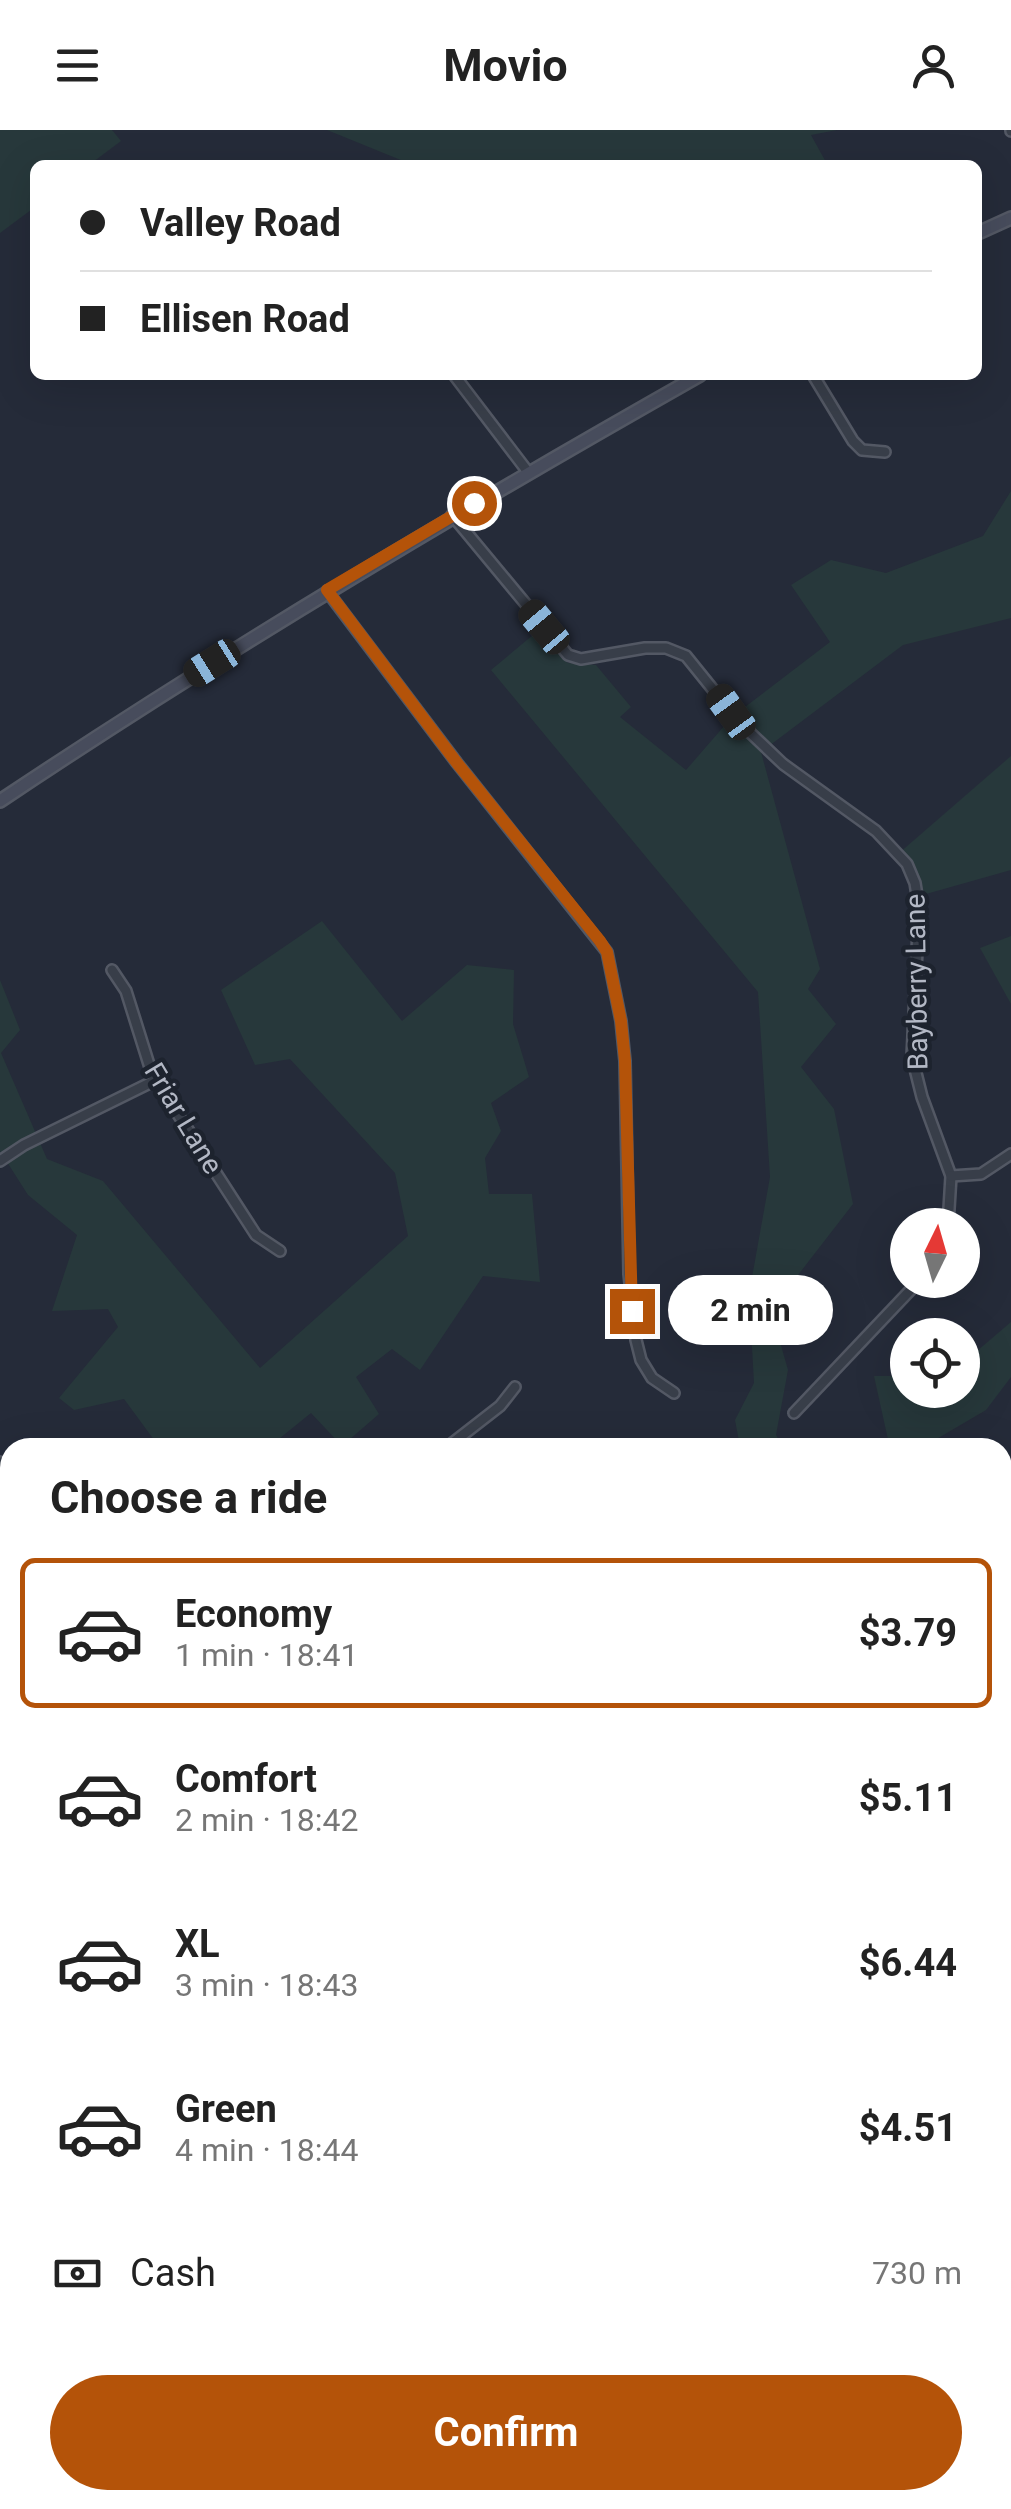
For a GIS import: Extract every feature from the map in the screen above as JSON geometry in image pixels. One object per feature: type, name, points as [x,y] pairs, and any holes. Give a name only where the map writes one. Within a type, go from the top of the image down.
[{"type":"main road","points":[[982,231],[1011,218]]},
{"type":"main road","points":[[0,801],[327,590],[691,380]]},
{"type":"street","points":[[458,380],[528,472]]},
{"type":"street","points":[[816,380],[852,440],[862,450],[885,452]]},
{"type":"street","name":"Bayberry Lane","points":[[452,515],[568,655],[581,659],[666,648],[686,656],[740,723],[783,764],[876,831],[907,864],[919,908],[912,1056],[922,1097],[951,1176],[949,1208]]},
{"type":"street","points":[[327,590],[457,763],[607,952],[625,1061],[628,1274],[634,1326],[641,1360],[652,1378],[674,1393]]},
{"type":"street","name":"Friar Lane","points":[[112,970],[126,991],[156,1080],[256,1235],[280,1251]]},
{"type":"street","points":[[0,1162],[24,1145],[156,1080]]},
{"type":"street","points":[[951,1176],[980,1174],[1011,1154]]},
{"type":"street","points":[[794,1413],[903,1298]]},
{"type":"street","points":[[459,1438],[500,1406],[515,1388]]},
{"type":"shaded area","points":[[0,130],[112,130],[121,141],[96,160],[30,160],[30,211],[0,233]]},
{"type":"shaded area","points":[[327,130],[837,130],[811,135],[825,160],[401,160]]},
{"type":"shaded area","points":[[1011,491],[1011,618],[903,645],[761,752],[820,969],[808,989],[836,1024],[801,1067],[834,1109],[853,1204],[771,1310],[788,1370],[778,1438],[738,1438],[735,1420],[754,1383],[749,1294],[770,1177],[758,992],[491,670],[539,630],[568,663],[596,665],[631,707],[620,717],[686,770],[732,717],[830,642],[791,585],[831,560],[886,573],[983,536]]},
{"type":"shaded area","points":[[1011,756],[1011,870],[919,896],[898,854]]},
{"type":"shaded area","points":[[322,921],[402,1021],[467,965],[514,970],[513,1024],[529,1077],[491,1103],[501,1131],[485,1158],[489,1194],[532,1194],[540,1282],[483,1276],[420,1370],[392,1349],[356,1377],[379,1414],[351,1438],[334,1438],[311,1413],[280,1438],[153,1438],[124,1399],[74,1410],[59,1398],[118,1327],[108,1309],[52,1311],[77,1235],[28,1195],[0,1151],[0,980],[20,1030],[1,1053],[47,1159],[103,1181],[260,1368],[408,1236],[395,1173],[290,1059],[255,1065],[221,990]]},
{"type":"shaded area","points":[[1011,936],[1011,1004],[980,948]]},
{"type":"shaded area","points":[[1011,1322],[1011,1377],[986,1410],[938,1438],[888,1438],[874,1376],[890,1376],[890,1408],[980,1408],[980,1348]]},
{"type":"route","points":[[474,503],[327,590],[457,763],[607,952],[625,1061],[632,1311]]}]
